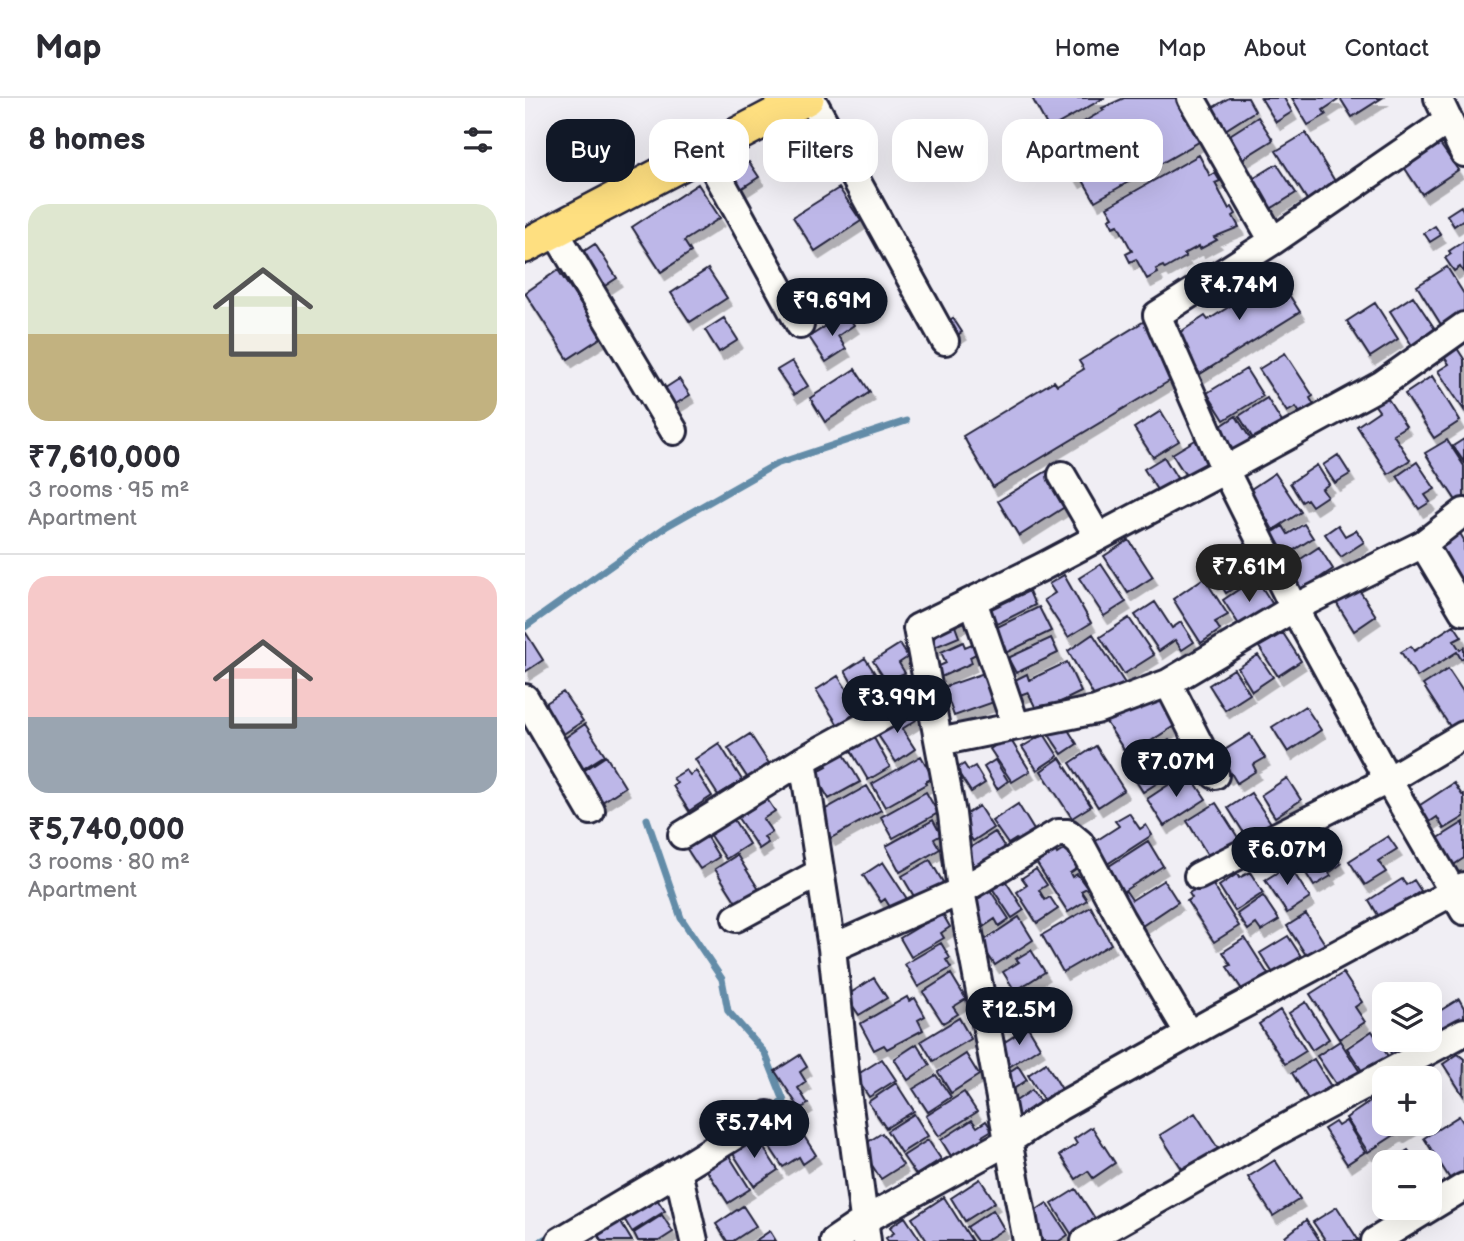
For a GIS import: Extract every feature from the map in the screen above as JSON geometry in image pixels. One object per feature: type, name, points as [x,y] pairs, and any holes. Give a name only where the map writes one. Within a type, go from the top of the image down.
[{"type":"main road","points":[[749,129],[809,98]]},
{"type":"main road","points":[[525,246],[649,181]]},
{"type":"street","points":[[809,98],[945,341]]},
{"type":"street","points":[[1191,98],[1273,240]]},
{"type":"street","points":[[834,1241],[866,1230],[1059,1107],[1189,1034],[1461,896],[1388,780],[1294,608],[1225,470],[1157,315],[1273,240],[1443,109],[1464,152]]},
{"type":"street","points":[[721,182],[800,325]]},
{"type":"street","points":[[554,230],[674,431]]},
{"type":"street","points":[[1027,1241],[961,891],[952,814],[917,628],[1098,537],[1381,386],[1464,326]]},
{"type":"street","points":[[1062,475],[1098,537]]},
{"type":"street","points":[[939,742],[1096,710],[1168,683],[1294,608],[1423,544],[1464,512]]},
{"type":"street","points":[[1423,544],[1463,611]]},
{"type":"street","points":[[972,601],[1016,726]]},
{"type":"street","points":[[1168,683],[1215,775]]},
{"type":"street","points":[[682,835],[803,761],[929,691]]},
{"type":"street","points":[[525,698],[591,811]]},
{"type":"street","points":[[1198,876],[1388,780],[1464,735]]},
{"type":"street","points":[[803,761],[832,948],[847,1091],[866,1230]]},
{"type":"street","points":[[832,948],[961,891],[1058,833],[1069,833],[1080,843],[1189,1034]]},
{"type":"street","points":[[736,918],[819,873]]},
{"type":"street","points":[[1085,1241],[1256,1144],[1464,1032]]},
{"type":"street","points":[[560,1241],[768,1115]]},
{"type":"street","points":[[678,1171],[694,1241]]},
{"type":"street","points":[[1375,1241],[1464,1187]]},
{"type":"building","points":[[1032,98],[1104,98],[1067,119],[1044,119]]},
{"type":"building","points":[[1124,98],[1181,98],[1204,139],[1163,162],[1163,119],[1088,119],[1104,110],[1102,108]]},
{"type":"building","points":[[1229,98],[1248,98],[1255,111],[1225,130],[1212,108]]},
{"type":"building","points":[[1261,98],[1284,98],[1292,112],[1276,122]]},
{"type":"building","points":[[1292,98],[1338,100],[1323,110],[1326,115],[1308,125]]},
{"type":"building","points":[[1340,98],[1382,98],[1352,117]]},
{"type":"building","points":[[1258,117],[1273,140],[1239,161],[1225,138]]},
{"type":"building","points":[[1306,133],[1336,183],[1308,201],[1276,151]]},
{"type":"building","points":[[1440,144],[1458,170],[1422,194],[1404,167]]},
{"type":"building","points":[[1199,155],[1210,176],[1215,173],[1220,181],[1215,183],[1229,209],[1232,207],[1236,214],[1233,216],[1239,227],[1214,237],[1217,240],[1200,249],[1199,246],[1184,254],[1186,257],[1165,269],[1163,266],[1156,269],[1158,273],[1147,279],[1136,259],[1130,262],[1126,254],[1132,251],[1118,225],[1113,227],[1109,219],[1113,217],[1107,207],[1151,182],[1163,182],[1163,175]]},
{"type":"building","points":[[749,162],[759,177],[739,190],[734,182],[749,182]]},
{"type":"building","points":[[1277,164],[1296,193],[1264,213],[1246,183]]},
{"type":"building","points":[[1084,182],[1128,182],[1095,201]]},
{"type":"building","points":[[698,184],[720,218],[684,241],[691,252],[661,272],[632,227]]},
{"type":"building","points":[[839,188],[861,221],[815,251],[793,217]]},
{"type":"building","points":[[1461,206],[1464,219],[1454,226],[1447,215]]},
{"type":"building","points":[[1435,226],[1441,235],[1430,242],[1424,233]]},
{"type":"building","points":[[1464,241],[1464,273],[1460,267],[1454,271],[1445,258],[1451,254],[1449,251]]},
{"type":"building","points":[[595,244],[617,278],[597,291],[575,257]]},
{"type":"building","points":[[1447,267],[1464,294],[1464,312],[1442,326],[1417,286]]},
{"type":"building","points":[[1272,268],[1300,312],[1200,374],[1176,335],[1205,316],[1208,320],[1238,301],[1232,293]]},
{"type":"building","points":[[708,269],[727,298],[690,322],[671,293]]},
{"type":"building","points":[[558,270],[602,337],[568,359],[525,293]]},
{"type":"building","points":[[1413,296],[1437,332],[1413,347],[1390,311]]},
{"type":"building","points":[[1375,303],[1398,339],[1370,357],[1347,321]]},
{"type":"building","points":[[846,313],[854,325],[838,336],[846,349],[826,362],[809,337]]},
{"type":"building","points":[[724,318],[738,340],[719,352],[705,330]]},
{"type":"building","points":[[953,318],[962,332],[951,339],[942,325]]},
{"type":"building","points":[[1148,319],[1181,374],[993,487],[963,436],[1054,381],[1057,385],[1084,369],[1079,361]]},
{"type":"building","points":[[1455,345],[1464,359],[1464,410],[1438,371],[1449,364],[1442,354]]},
{"type":"building","points":[[1285,353],[1313,396],[1310,398],[1315,407],[1302,416],[1296,407],[1287,412],[1259,369]]},
{"type":"building","points":[[792,361],[808,386],[794,395],[777,370]]},
{"type":"building","points":[[855,369],[870,392],[825,422],[810,398]]},
{"type":"building","points":[[1246,369],[1263,396],[1224,420],[1207,393]]},
{"type":"building","points":[[1432,376],[1460,421],[1434,438],[1405,394]]},
{"type":"building","points":[[679,379],[690,395],[669,408],[659,392]]},
{"type":"building","points":[[1386,396],[1406,426],[1393,434],[1410,460],[1388,474],[1357,426],[1379,411],[1374,404]]},
{"type":"building","points":[[1267,398],[1285,427],[1257,445],[1239,416]]},
{"type":"building","points":[[1161,411],[1179,441],[1153,457],[1134,428]]},
{"type":"building","points":[[1236,416],[1253,443],[1235,455],[1218,428]]},
{"type":"building","points":[[1197,439],[1214,467],[1190,482],[1172,454]]},
{"type":"building","points":[[1464,439],[1464,462],[1453,446]]},
{"type":"building","points":[[1447,440],[1464,466],[1464,497],[1457,502],[1425,453]]},
{"type":"building","points":[[1338,455],[1350,474],[1335,483],[1323,465]]},
{"type":"building","points":[[1164,457],[1182,486],[1162,498],[1144,469]]},
{"type":"building","points":[[1417,462],[1435,489],[1425,495],[1430,502],[1419,509],[1397,476]]},
{"type":"building","points":[[1317,465],[1329,484],[1322,489],[1327,496],[1312,506],[1307,499],[1302,502],[1290,483]]},
{"type":"building","points":[[1050,469],[1071,503],[1019,536],[998,501]]},
{"type":"building","points":[[1275,473],[1301,512],[1273,530],[1268,521],[1263,525],[1258,517],[1263,513],[1248,491]]},
{"type":"building","points":[[1304,524],[1313,538],[1286,555],[1272,533],[1283,526],[1288,534]]},
{"type":"building","points":[[1338,525],[1345,536],[1356,530],[1364,542],[1341,557],[1325,534]]},
{"type":"building","points":[[1455,525],[1464,540],[1464,578],[1458,582],[1438,550],[1448,544],[1441,534]]},
{"type":"building","points":[[1129,540],[1153,577],[1128,593],[1104,556]]},
{"type":"building","points":[[1319,547],[1333,569],[1301,590],[1287,568]]},
{"type":"building","points":[[1241,554],[1254,575],[1226,593],[1218,580],[1214,582],[1203,564],[1215,556],[1222,567]]},
{"type":"building","points":[[1101,564],[1126,602],[1104,616],[1079,578]]},
{"type":"building","points":[[1064,575],[1091,623],[1068,637],[1044,600],[1055,593],[1049,584]]},
{"type":"building","points":[[1204,578],[1228,615],[1215,622],[1220,630],[1201,643],[1173,599]]},
{"type":"building","points":[[1256,578],[1275,608],[1242,629],[1223,600]]},
{"type":"building","points":[[1356,585],[1376,616],[1354,631],[1334,599]]},
{"type":"building","points":[[1029,591],[1035,605],[993,626],[987,611]]},
{"type":"building","points":[[1155,602],[1172,628],[1181,622],[1194,642],[1182,650],[1175,640],[1159,651],[1135,615]]},
{"type":"building","points":[[1039,607],[1051,631],[999,656],[987,632]]},
{"type":"building","points":[[958,610],[963,623],[955,626],[959,637],[935,647],[928,631]]},
{"type":"building","points":[[1129,618],[1154,655],[1124,674],[1100,637]]},
{"type":"building","points":[[1454,625],[1462,637],[1454,641],[1460,650],[1464,647],[1464,657],[1461,659],[1457,652],[1417,677],[1401,652],[1411,646],[1414,651]]},
{"type":"building","points":[[1283,633],[1301,661],[1278,676],[1259,647]]},
{"type":"building","points":[[525,634],[543,660],[525,672]]},
{"type":"building","points":[[1093,634],[1126,685],[1098,703],[1068,651]]},
{"type":"building","points":[[1051,638],[1058,653],[1016,673],[1008,658]]},
{"type":"building","points":[[963,642],[965,647],[972,644],[976,654],[970,657],[972,663],[941,677],[937,667],[946,663],[941,652]]},
{"type":"building","points":[[900,644],[908,657],[899,663],[905,673],[900,675],[904,681],[899,684],[904,691],[896,696],[873,661]]},
{"type":"building","points":[[1258,655],[1273,677],[1252,691],[1238,668]]},
{"type":"building","points":[[865,658],[891,698],[878,707],[869,693],[861,698],[845,671]]},
{"type":"building","points":[[1067,662],[1081,692],[1038,713],[1028,692],[1020,695],[1013,681],[1027,674],[1029,680]]},
{"type":"building","points":[[1234,669],[1250,694],[1225,710],[1209,685]]},
{"type":"building","points":[[1448,669],[1464,693],[1464,720],[1451,728],[1423,685]]},
{"type":"building","points":[[984,673],[994,702],[954,716],[944,687]]},
{"type":"building","points":[[838,676],[860,710],[838,725],[816,690]]},
{"type":"building","points":[[1155,691],[1177,724],[1128,756],[1106,722]]},
{"type":"building","points":[[563,692],[583,721],[556,739],[537,709]]},
{"type":"building","points":[[1305,706],[1321,730],[1288,752],[1272,727]]},
{"type":"building","points":[[908,708],[916,720],[902,729],[915,749],[896,762],[874,729]]},
{"type":"building","points":[[585,724],[605,755],[578,772],[559,742]]},
{"type":"building","points":[[1065,725],[1077,744],[1062,754],[1049,735]]},
{"type":"building","points":[[869,729],[890,767],[868,780],[846,742]]},
{"type":"building","points":[[750,734],[772,768],[751,783],[728,748]]},
{"type":"building","points":[[1044,734],[1058,756],[1037,770],[1022,747]]},
{"type":"building","points":[[1250,734],[1265,758],[1253,765],[1256,771],[1237,783],[1231,773],[1227,776],[1209,760]]},
{"type":"building","points":[[1009,737],[1030,771],[1012,782],[990,749]]},
{"type":"building","points":[[1169,740],[1174,747],[1169,750],[1181,768],[1143,792],[1127,767]]},
{"type":"building","points":[[719,743],[742,780],[718,795],[695,759]]},
{"type":"building","points":[[838,744],[860,782],[829,799],[814,773],[827,766],[820,754]]},
{"type":"building","points":[[1096,746],[1124,790],[1098,807],[1070,763]]},
{"type":"building","points":[[606,756],[625,787],[599,804],[579,774]]},
{"type":"building","points":[[921,756],[933,778],[885,807],[872,784]]},
{"type":"building","points":[[1060,758],[1091,806],[1072,818],[1041,771]]},
{"type":"building","points":[[995,760],[1008,781],[997,789],[984,767]]},
{"type":"building","points":[[964,764],[968,770],[975,766],[985,783],[971,792],[956,769]]},
{"type":"building","points":[[686,770],[690,775],[696,771],[712,796],[689,811],[673,786],[677,783],[673,778]]},
{"type":"building","points":[[1188,772],[1206,799],[1164,826],[1147,799]]},
{"type":"building","points":[[1287,778],[1301,800],[1275,817],[1261,795]]},
{"type":"building","points":[[1454,783],[1462,795],[1464,794],[1464,817],[1444,829],[1437,817],[1428,823],[1417,807]]},
{"type":"building","points":[[867,786],[881,810],[831,838],[817,814]]},
{"type":"building","points":[[926,792],[938,813],[893,838],[881,817]]},
{"type":"building","points":[[1251,793],[1275,829],[1251,844],[1228,808]]},
{"type":"building","points":[[767,799],[775,811],[763,819],[772,832],[764,837],[768,843],[759,849],[738,818]]},
{"type":"building","points":[[1216,803],[1244,847],[1209,857],[1187,821]]},
{"type":"building","points":[[1018,804],[1037,835],[1021,846],[1016,839],[1008,844],[992,821]]},
{"type":"building","points":[[979,806],[993,828],[973,841],[959,819]]},
{"type":"building","points":[[1129,813],[1140,829],[1146,825],[1152,835],[1101,868],[1088,846],[1119,826],[1115,821]]},
{"type":"building","points":[[731,815],[749,844],[726,859],[707,831]]},
{"type":"building","points":[[933,820],[941,835],[934,839],[940,849],[900,872],[886,846]]},
{"type":"building","points":[[1464,822],[1464,858],[1449,868],[1432,842]]},
{"type":"building","points":[[1319,825],[1341,864],[1329,873],[1331,876],[1314,886],[1294,854],[1308,845],[1302,836]]},
{"type":"building","points":[[995,832],[1009,854],[979,873],[965,851]]},
{"type":"building","points":[[705,834],[719,857],[700,869],[685,846]]},
{"type":"building","points":[[1388,836],[1397,849],[1378,861],[1386,872],[1365,885],[1349,861]]},
{"type":"building","points":[[1148,841],[1163,866],[1119,894],[1103,870]]},
{"type":"building","points":[[1068,847],[1080,866],[1070,873],[1072,877],[1077,874],[1087,888],[1081,891],[1087,900],[1068,912],[1036,862],[1055,850],[1057,854]]},
{"type":"building","points":[[737,855],[763,896],[741,910],[715,869]]},
{"type":"building","points":[[1285,859],[1310,898],[1287,913],[1265,880],[1278,872],[1274,866]]},
{"type":"building","points":[[930,860],[944,884],[918,903],[902,876]]},
{"type":"building","points":[[883,862],[911,905],[895,915],[885,899],[881,902],[863,875]]},
{"type":"building","points":[[1036,869],[1047,885],[1039,890],[1045,900],[1050,897],[1058,909],[1037,923],[1017,892],[1027,885],[1022,878]]},
{"type":"building","points":[[1250,872],[1263,893],[1235,911],[1219,886],[1237,874],[1239,878]]},
{"type":"building","points":[[1003,877],[1024,910],[1012,918],[990,885]]},
{"type":"building","points":[[1402,879],[1406,885],[1414,880],[1421,891],[1413,896],[1415,899],[1381,920],[1369,900]]},
{"type":"building","points":[[1164,880],[1178,902],[1142,926],[1136,917],[1130,921],[1115,898],[1126,891],[1132,900]]},
{"type":"building","points":[[1210,880],[1239,926],[1214,942],[1187,901],[1192,898],[1189,893]]},
{"type":"building","points":[[988,887],[1009,919],[999,926],[995,919],[980,929],[969,904],[981,897],[979,893]]},
{"type":"building","points":[[1263,896],[1279,920],[1261,931],[1256,924],[1248,930],[1237,914]]},
{"type":"building","points":[[1091,907],[1111,944],[1063,972],[1042,935]]},
{"type":"building","points":[[942,913],[950,927],[941,933],[944,938],[911,957],[900,938]]},
{"type":"building","points":[[1306,914],[1330,952],[1312,964],[1287,926]]},
{"type":"building","points":[[1019,917],[1033,940],[995,965],[980,943]]},
{"type":"building","points":[[1288,936],[1306,964],[1278,981],[1260,953]]},
{"type":"building","points":[[1245,938],[1273,982],[1260,991],[1255,983],[1243,991],[1227,967],[1231,965],[1223,952]]},
{"type":"building","points":[[941,943],[950,958],[946,960],[951,968],[918,987],[905,964]]},
{"type":"building","points":[[1031,950],[1045,972],[1015,991],[1003,972],[1019,962],[1016,959]]},
{"type":"building","points":[[1343,973],[1362,1002],[1355,1007],[1365,1022],[1339,1039],[1310,994]]},
{"type":"building","points":[[951,974],[966,999],[953,1007],[958,1014],[943,1023],[923,992]]},
{"type":"building","points":[[874,978],[887,998],[859,1015],[846,996]]},
{"type":"building","points":[[907,997],[909,1001],[915,998],[925,1016],[918,1020],[923,1030],[887,1049],[884,1045],[874,1050],[860,1024]]},
{"type":"building","points":[[1459,999],[1464,1008],[1464,1024],[1442,1038],[1442,1010]]},
{"type":"building","points":[[1306,1002],[1329,1039],[1312,1050],[1289,1013]]},
{"type":"building","points":[[1280,1010],[1306,1051],[1285,1064],[1259,1024]]},
{"type":"building","points":[[959,1018],[971,1039],[933,1061],[921,1041]]},
{"type":"building","points":[[1028,1027],[1040,1047],[1006,1069],[1000,1045]]},
{"type":"building","points":[[1372,1031],[1372,1052],[1385,1052],[1391,1061],[1383,1066],[1372,1066],[1372,1073],[1366,1077],[1347,1048]]},
{"type":"building","points":[[1340,1041],[1365,1080],[1338,1087],[1317,1056]]},
{"type":"building","points":[[917,1044],[930,1065],[908,1080],[894,1059]]},
{"type":"building","points":[[1390,1052],[1413,1052],[1397,1062]]},
{"type":"building","points":[[966,1054],[979,1075],[951,1093],[938,1072]]},
{"type":"building","points":[[1458,1054],[1464,1059],[1463,1095],[1443,1064]]},
{"type":"building","points":[[800,1055],[807,1067],[800,1072],[806,1082],[798,1088],[808,1104],[800,1109],[775,1071]]},
{"type":"building","points":[[882,1059],[896,1080],[869,1097],[855,1076]]},
{"type":"building","points":[[1314,1059],[1335,1093],[1313,1107],[1292,1073]]},
{"type":"building","points":[[1046,1063],[1066,1096],[1048,1107],[1028,1075]]},
{"type":"building","points":[[1018,1066],[1027,1080],[1009,1092],[1000,1078]]},
{"type":"building","points":[[936,1075],[951,1097],[928,1112],[913,1089]]},
{"type":"building","points":[[896,1083],[914,1111],[886,1128],[868,1102]]},
{"type":"building","points":[[1032,1090],[1043,1107],[1018,1123],[1007,1107]]},
{"type":"building","points":[[964,1092],[977,1112],[939,1136],[926,1116]]},
{"type":"building","points":[[1372,1101],[1372,1136],[1393,1136],[1368,1152],[1346,1118]]},
{"type":"building","points":[[780,1111],[797,1137],[802,1133],[816,1155],[803,1164],[799,1157],[783,1167],[756,1126]]},
{"type":"building","points":[[1195,1113],[1219,1150],[1184,1172],[1160,1135]]},
{"type":"building","points":[[914,1114],[928,1136],[901,1153],[887,1131]]},
{"type":"building","points":[[1459,1116],[1464,1124],[1464,1175],[1452,1182],[1442,1166],[1442,1150],[1432,1150],[1424,1138],[1442,1136],[1442,1127]]},
{"type":"building","points":[[972,1120],[977,1127],[986,1121],[992,1130],[982,1136],[984,1139],[953,1159],[941,1140]]},
{"type":"building","points":[[1346,1121],[1365,1152],[1347,1164],[1324,1129],[1335,1122],[1338,1126]]},
{"type":"building","points":[[1092,1127],[1115,1163],[1093,1178],[1088,1171],[1076,1179],[1060,1155],[1077,1144],[1074,1139]]},
{"type":"building","points":[[754,1133],[778,1170],[754,1186],[730,1149]]},
{"type":"building","points":[[882,1133],[903,1165],[881,1179],[860,1147]]},
{"type":"building","points":[[928,1140],[941,1159],[916,1175],[903,1156]]},
{"type":"building","points":[[726,1151],[750,1189],[728,1203],[704,1166]]},
{"type":"building","points":[[1275,1160],[1300,1199],[1273,1216],[1248,1177]]},
{"type":"building","points":[[980,1179],[995,1202],[965,1221],[951,1198]]},
{"type":"building","points":[[1076,1189],[1096,1220],[1072,1235],[1052,1204]]},
{"type":"building","points":[[652,1192],[665,1211],[632,1232],[620,1212]]},
{"type":"building","points":[[944,1197],[972,1241],[927,1241],[912,1218]]},
{"type":"building","points":[[1047,1203],[1068,1235],[1059,1241],[1041,1241],[1026,1217]]},
{"type":"building","points":[[743,1206],[756,1226],[733,1241],[727,1241],[716,1224]]},
{"type":"building","points":[[1337,1207],[1359,1241],[1326,1241],[1313,1222]]},
{"type":"building","points":[[993,1210],[1004,1229],[985,1241],[977,1241],[967,1227]]},
{"type":"building","points":[[662,1215],[673,1232],[659,1241],[638,1241],[634,1233]]},
{"type":"building","points":[[905,1217],[921,1241],[888,1241],[886,1238],[894,1233],[890,1227]]},
{"type":"building","points":[[618,1218],[632,1241],[602,1241],[596,1232]]},
{"type":"building","points":[[1306,1220],[1320,1241],[1287,1241],[1285,1237]]},
{"type":"building","points":[[770,1231],[776,1241],[755,1241]]},
{"type":"waterway","points":[[525,627],[667,526],[776,464],[906,421]]},
{"type":"waterway","points":[[647,819],[681,918],[722,979],[728,1011],[765,1053],[784,1101],[769,1110]]},
{"type":"waterway","points":[[541,1241],[555,1233]]}]
